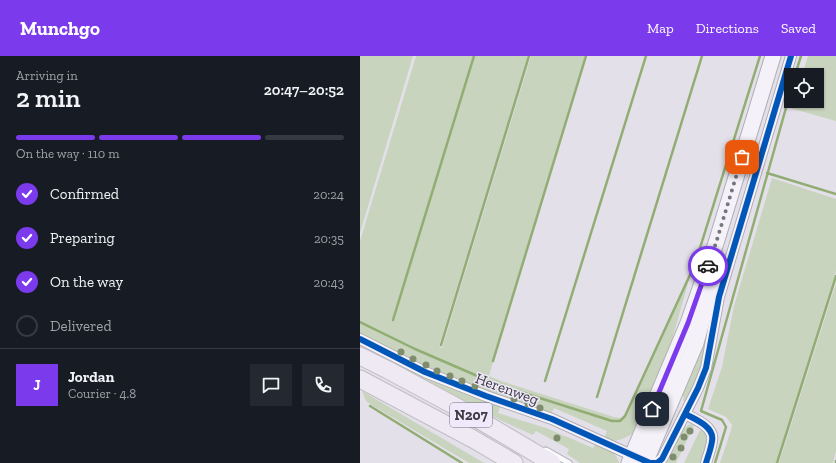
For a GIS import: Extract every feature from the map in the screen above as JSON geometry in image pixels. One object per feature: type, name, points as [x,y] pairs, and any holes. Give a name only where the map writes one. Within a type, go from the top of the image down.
[{"type":"main road","points":[[630,459],[688,323],[716,243],[773,56]]},
{"type":"main road","points":[[651,462],[696,343],[711,289],[716,243]]},
{"type":"main road","name":"N207","points":[[360,356],[466,412],[552,463]]},
{"type":"main road","name":"N207","points":[[360,379],[473,439],[514,463]]},
{"type":"street","points":[[651,462],[662,459],[698,388],[706,368],[719,297],[791,56]]},
{"type":"street","name":"Herenweg","points":[[360,340],[425,372],[486,396],[552,419],[630,459],[651,462]]},
{"type":"street","points":[[685,414],[700,422],[711,431],[713,440],[706,463]]},
{"type":"lane","points":[[388,370],[419,380]]},
{"type":"lane","points":[[544,448],[569,463]]},
{"type":"green space","points":[[360,56],[413,56],[360,233]]},
{"type":"green space","points":[[416,56],[528,56],[439,346],[442,348],[531,56],[585,56],[489,376],[621,418],[625,415],[634,399],[690,276],[672,340],[634,433],[623,439],[604,439],[607,431],[554,408],[550,416],[418,364],[360,334],[360,241]]},
{"type":"green space","points":[[808,56],[836,56],[836,121],[790,108],[824,108],[824,68],[804,68]]},
{"type":"green space","points":[[772,178],[836,199],[836,271],[776,463],[720,463],[732,425],[726,417],[708,409],[722,367],[734,306]]},
{"type":"green space","points":[[836,283],[836,451],[833,463],[779,463]]},
{"type":"green space","points":[[701,339],[706,341],[701,369],[694,389],[677,422],[675,420],[679,410],[681,411],[685,402],[683,400],[684,397],[682,396]]},
{"type":"green space","points":[[393,359],[501,404],[498,413],[546,428],[593,448],[596,443],[613,453],[618,459],[619,463],[580,463],[567,454],[569,449],[536,431],[533,435],[502,421],[391,362]]},
{"type":"green space","points":[[362,391],[484,463],[469,463],[370,404],[366,401]]},
{"type":"green space","points":[[692,424],[694,426],[676,463],[667,463],[684,428]]},
{"type":"green space","points":[[700,430],[703,430],[707,439],[706,450],[702,463],[684,463]]},
{"type":"waterway","points":[[393,320],[474,56]]},
{"type":"waterway","points":[[441,345],[529,56]]},
{"type":"waterway","points":[[493,361],[586,56]]},
{"type":"waterway","points":[[545,381],[646,56]]},
{"type":"waterway","points":[[597,397],[702,56]]},
{"type":"waterway","points":[[360,322],[415,349],[496,384],[612,421],[620,421],[625,416],[695,264],[760,56]]},
{"type":"waterway","points":[[797,68],[801,56]]},
{"type":"waterway","points":[[715,463],[726,427],[722,420],[701,411],[786,108]]},
{"type":"waterway","points":[[767,173],[836,194]]},
{"type":"waterway","points":[[777,463],[836,276]]},
{"type":"waterway","points":[[370,406],[462,463]]},
{"type":"cycle path","points":[[657,463],[662,459],[698,388],[706,368],[719,297],[791,56]]},
{"type":"cycle path","points":[[360,339],[425,372],[486,396],[552,419],[650,463],[655,463]]},
{"type":"cycle path","points":[[685,414],[703,424],[712,436],[706,463]]},
{"type":"way so far","points":[[708,266],[742,157]]},
{"type":"route","points":[[652,409],[688,323],[708,266]]}]
